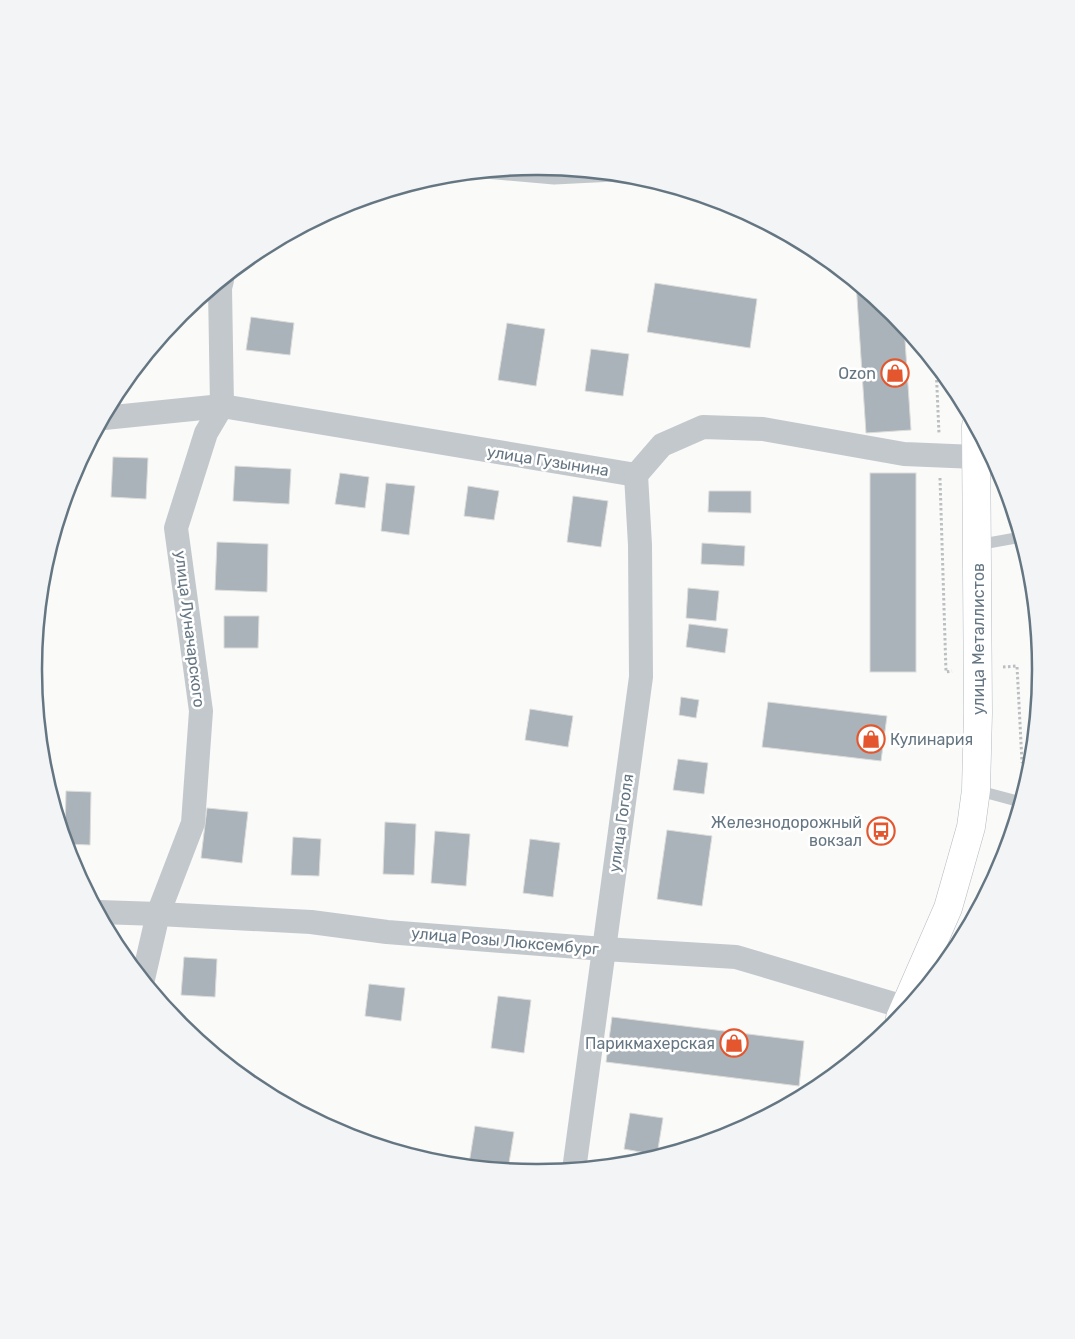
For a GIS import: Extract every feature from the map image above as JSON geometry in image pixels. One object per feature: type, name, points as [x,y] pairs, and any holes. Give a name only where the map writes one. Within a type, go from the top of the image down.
[{"type":"main road","name":"улица Металлистов","points":[[915,990],[948,908],[971,827],[976,790],[978,713],[976,441]]},
{"type":"street","points":[[220,290],[222,406]]},
{"type":"street","name":"улица Гузынина","points":[[112,417],[222,406],[636,476]]},
{"type":"street","name":"улица Луначарского","points":[[145,971],[158,914],[194,823],[201,711],[176,528],[206,433],[222,406]]},
{"type":"street","points":[[636,476],[662,445],[703,427],[763,429],[904,454],[976,457]]},
{"type":"street","name":"улица Гоголя","points":[[575,1163],[641,677],[640,544],[636,476]]},
{"type":"street","name":"улица Розы Люксембург","points":[[107,912],[312,922],[387,932],[736,957],[906,1001]]},
{"type":"lane","points":[[540,175],[554,179],[585,177]]},
{"type":"lane","points":[[977,545],[1015,538]]},
{"type":"lane","points":[[976,790],[1015,800]]},
{"type":"building","points":[[655,283],[757,299],[750,348],[647,332]]},
{"type":"building","points":[[857,291],[888,319],[905,337],[911,430],[866,433]]},
{"type":"building","points":[[251,317],[294,323],[290,355],[246,350]]},
{"type":"building","points":[[507,323],[545,329],[536,386],[498,380]]},
{"type":"building","points":[[591,349],[629,354],[623,396],[585,391]]},
{"type":"building","points":[[113,457],[148,458],[146,499],[111,497]]},
{"type":"building","points":[[235,466],[291,469],[289,504],[233,501]]},
{"type":"building","points":[[340,473],[369,477],[365,508],[335,504]]},
{"type":"building","points":[[870,473],[916,473],[916,672],[870,672]]},
{"type":"building","points":[[386,483],[415,486],[409,535],[381,531]]},
{"type":"building","points":[[468,486],[499,491],[494,520],[464,516]]},
{"type":"building","points":[[709,491],[751,491],[751,513],[708,512]]},
{"type":"building","points":[[573,496],[608,501],[601,547],[567,542]]},
{"type":"building","points":[[217,542],[268,544],[267,592],[215,590]]},
{"type":"building","points":[[702,543],[745,546],[744,566],[701,564]]},
{"type":"building","points":[[688,588],[719,591],[716,621],[686,618]]},
{"type":"building","points":[[224,616],[259,616],[258,648],[224,648]]},
{"type":"building","points":[[689,624],[728,629],[725,653],[686,647]]},
{"type":"building","points":[[681,697],[699,700],[696,718],[679,715]]},
{"type":"building","points":[[768,702],[887,716],[881,761],[762,747]]},
{"type":"building","points":[[530,709],[573,716],[568,747],[525,740]]},
{"type":"building","points":[[678,759],[708,763],[704,794],[673,790]]},
{"type":"building","points":[[66,791],[91,792],[90,845],[75,844],[65,818]]},
{"type":"building","points":[[207,808],[248,812],[242,863],[201,858]]},
{"type":"building","points":[[385,822],[416,824],[414,875],[383,874]]},
{"type":"building","points":[[667,830],[712,836],[702,906],[657,899]]},
{"type":"building","points":[[435,831],[470,834],[466,886],[431,883]]},
{"type":"building","points":[[293,837],[321,839],[319,876],[291,875]]},
{"type":"building","points":[[530,839],[560,843],[553,897],[523,893]]},
{"type":"building","points":[[184,957],[217,959],[215,997],[181,995]]},
{"type":"building","points":[[369,984],[405,988],[401,1021],[365,1016]]},
{"type":"building","points":[[498,996],[531,1000],[524,1053],[491,1048]]},
{"type":"building","points":[[612,1017],[804,1041],[799,1086],[606,1062]]},
{"type":"building","points":[[630,1113],[663,1118],[658,1150],[644,1153],[624,1149]]},
{"type":"building","points":[[475,1126],[514,1132],[509,1163],[470,1159]]},
{"type":"place","name":"Ozon","points":[[895,373]]},
{"type":"place","name":"Кулинария","points":[[871,739]]},
{"type":"place","name":"Железнодорожный вокзал","points":[[881,831]]},
{"type":"place","name":"Парикмахерская","points":[[734,1043]]}]
